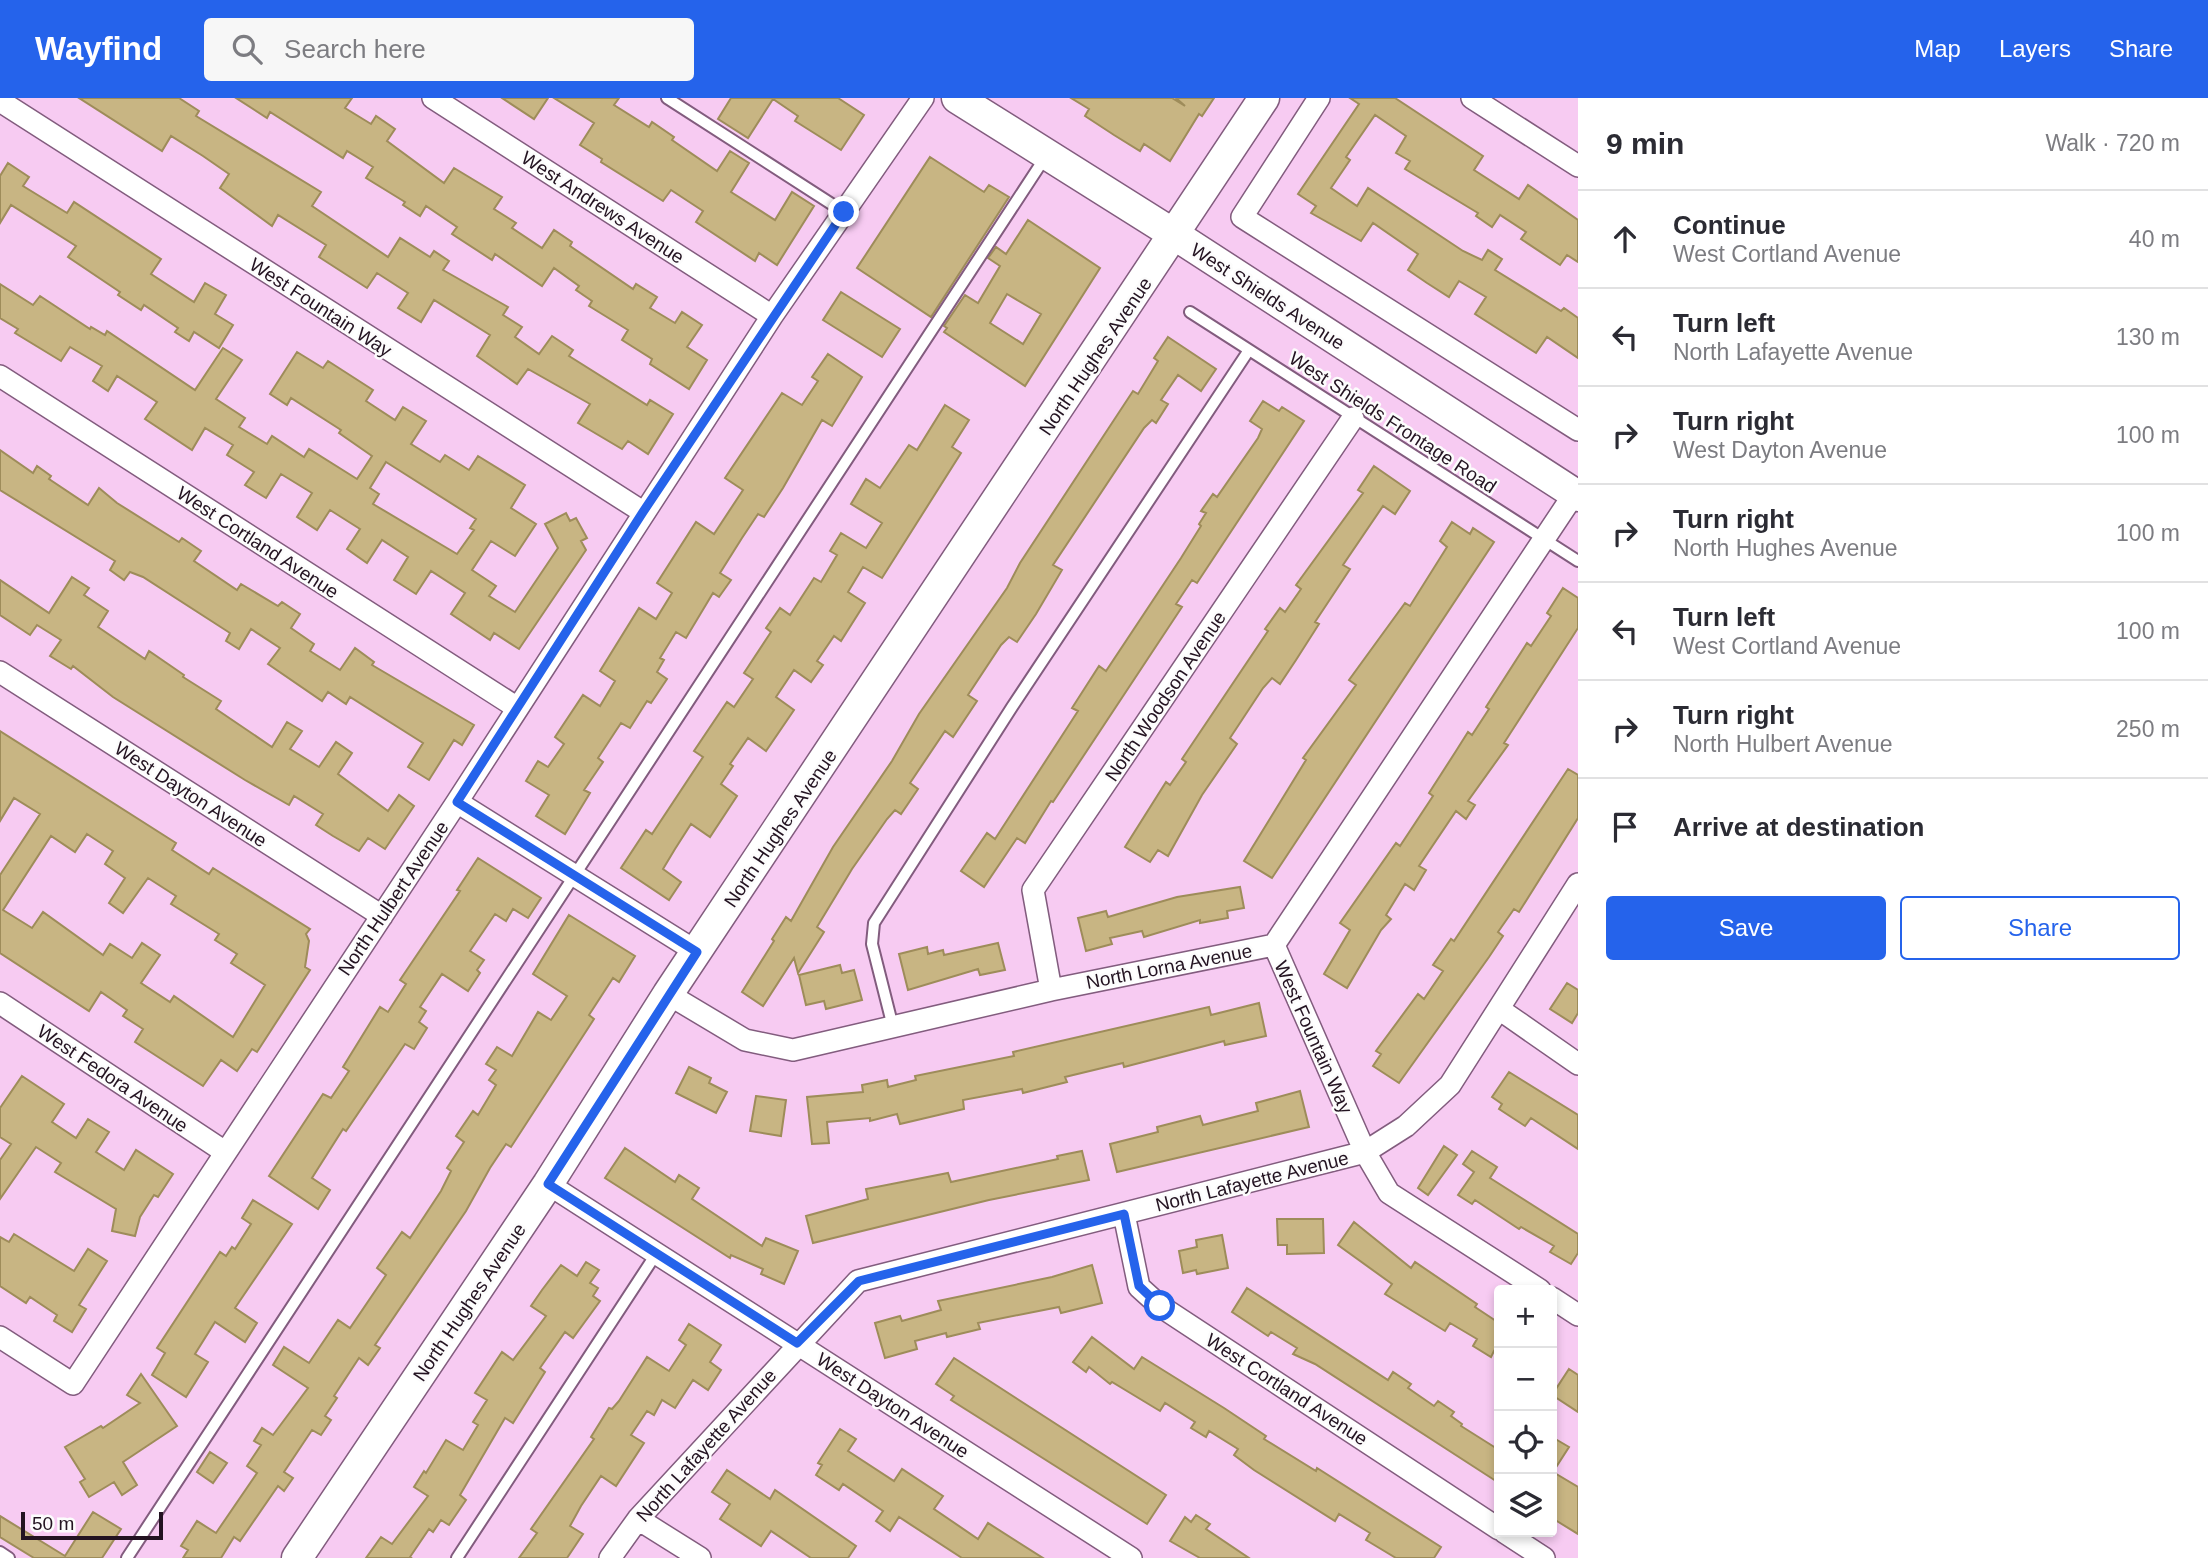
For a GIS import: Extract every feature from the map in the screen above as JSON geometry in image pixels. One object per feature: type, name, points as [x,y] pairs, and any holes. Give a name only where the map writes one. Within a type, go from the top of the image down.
[{"type":"street","name":"West Andrews Avenue","points":[[433,98],[772,316]]},
{"type":"street","name":"North Hulbert Avenue","points":[[0,1337],[73,1384],[457,802],[516,707],[772,316],[923,98]]},
{"type":"street","name":"West Shields Avenue","points":[[957,98],[1175,235],[1576,495]]},
{"type":"street","name":"North Hughes Avenue","points":[[297,1558],[548,1184],[668,994],[1264,98]]},
{"type":"street","points":[[1319,98],[1242,216],[1578,430]]},
{"type":"street","points":[[1472,98],[1578,166]]},
{"type":"street","name":"West Fountain Way","points":[[0,101],[643,512]]},
{"type":"street","name":"West Cortland Avenue","points":[[0,376],[516,707]]},
{"type":"street","name":"North Woodson Avenue","points":[[1051,989],[1033,890],[1353,418]]},
{"type":"street","name":"North Lorna Avenue","points":[[668,994],[745,1040],[793,1049],[1051,989],[1273,945],[1542,538],[1576,495]]},
{"type":"street","name":"West Dayton Avenue","points":[[0,672],[382,916]]},
{"type":"street","points":[[457,802],[697,952]]},
{"type":"street","name":"North Lafayette Avenue","points":[[610,1558],[638,1519],[797,1343],[859,1281],[1365,1152],[1406,1126],[1450,1085],[1578,884]]},
{"type":"street","name":"West Fountain Way","points":[[1273,945],[1365,1152],[1389,1193],[1532,1285]]},
{"type":"street","name":"West Fedora Avenue","points":[[0,1003],[225,1152]]},
{"type":"street","points":[[1499,1009],[1578,1064]]},
{"type":"street","name":"West Dayton Avenue","points":[[548,1184],[1131,1558]]},
{"type":"street","name":"West Cortland Avenue","points":[[1124,1214],[1139,1286],[1160,1306],[1494,1525]]},
{"type":"street","points":[[1557,1301],[1578,1315]]},
{"type":"street","points":[[638,1519],[700,1558]]},
{"type":"street","points":[[1512,1537],[1544,1558]]},
{"type":"lane","points":[[667,98],[844,212]]},
{"type":"lane","points":[[127,1558],[1046,156]]},
{"type":"lane","name":"West Shields Frontage Road","points":[[1190,312],[1578,561]]},
{"type":"lane","points":[[892,1027],[872,944],[874,923],[1004,718],[1249,350]]},
{"type":"lane","points":[[457,1558],[656,1254]]},
{"type":"lane","points":[[0,1552],[9,1558]]},
{"type":"building","points":[[79,98],[179,98],[199,111],[196,116],[321,192],[312,206],[388,257],[400,238],[430,257],[434,251],[449,261],[443,270],[508,307],[503,315],[522,327],[515,337],[539,354],[552,336],[573,350],[569,356],[647,405],[650,400],[673,414],[648,454],[628,441],[622,449],[578,423],[590,404],[528,369],[517,384],[477,356],[490,335],[434,300],[421,322],[398,308],[408,293],[377,273],[367,288],[319,257],[326,245],[278,215],[272,226],[220,188],[229,174],[203,156],[171,136],[162,151]]},
{"type":"building","points":[[236,98],[352,98],[345,108],[371,124],[376,116],[395,129],[387,141],[444,183],[454,168],[502,197],[494,209],[516,223],[512,228],[542,248],[554,230],[572,242],[570,246],[633,289],[636,284],[657,297],[650,308],[675,323],[682,312],[702,325],[687,347],[707,360],[689,389],[650,364],[652,359],[622,340],[628,330],[589,306],[592,301],[576,290],[579,286],[554,268],[542,286],[495,254],[492,260],[452,234],[457,227],[426,206],[420,216],[403,205],[405,202],[366,178],[373,167],[347,151],[343,158],[270,112],[267,118]]},
{"type":"building","points":[[502,98],[548,98],[534,119]]},
{"type":"building","points":[[554,98],[619,98],[614,105],[649,127],[652,122],[674,137],[672,140],[717,171],[730,151],[749,163],[731,192],[775,220],[792,192],[814,206],[777,265],[759,253],[755,261],[696,222],[703,211],[671,190],[663,201],[601,162],[602,159],[580,145],[594,123]]},
{"type":"building","points":[[731,98],[838,98],[864,115],[841,150],[795,121],[798,116],[773,99],[748,138],[718,119]]},
{"type":"building","points":[[1071,98],[1172,98],[1185,106],[1176,98],[1214,98],[1202,116],[1199,114],[1170,161],[1144,144],[1140,151],[1114,135],[1085,116],[1089,109]]},
{"type":"building","points":[[1350,98],[1395,98],[1483,156],[1474,170],[1519,199],[1528,185],[1578,220],[1578,262],[1567,255],[1560,265],[1521,239],[1526,232],[1500,215],[1492,227],[1476,216],[1478,213],[1405,169],[1410,161],[1396,153],[1406,136],[1375,115],[1346,157],[1350,160],[1331,188],[1357,206],[1368,188],[1463,251],[1482,260],[1488,250],[1502,259],[1495,270],[1561,311],[1564,308],[1578,318],[1578,358],[1547,337],[1536,353],[1475,314],[1486,297],[1459,281],[1449,297],[1427,283],[1408,270],[1418,254],[1373,223],[1361,241],[1311,213],[1316,206],[1298,194],[1359,104]]},
{"type":"building","points":[[930,157],[984,192],[989,185],[1009,197],[931,317],[857,268]]},
{"type":"building","points":[[8,163],[29,177],[23,186],[67,213],[74,202],[161,259],[151,274],[194,302],[205,283],[226,295],[215,314],[233,325],[219,348],[194,332],[189,341],[175,332],[178,328],[144,305],[141,310],[118,295],[120,292],[68,257],[76,246],[11,205],[0,223],[0,176]]},
{"type":"building","points":[[1028,220],[1100,268],[1025,386],[944,332],[947,328],[944,326],[965,295],[978,303],[1000,266],[988,258],[996,247],[1006,254]],"holes":[[[1007,294],[1041,314],[1023,344],[990,323]]]},
{"type":"building","points":[[0,284],[33,305],[40,296],[90,329],[91,327],[105,335],[107,331],[195,390],[223,348],[242,360],[216,399],[245,418],[239,427],[267,444],[272,436],[304,457],[309,449],[357,479],[372,456],[339,433],[341,430],[291,398],[287,405],[270,394],[297,352],[323,368],[328,361],[373,390],[366,401],[395,420],[403,407],[426,421],[411,444],[440,462],[445,455],[469,470],[478,456],[525,485],[511,508],[536,524],[515,556],[491,541],[472,570],[496,586],[489,596],[515,612],[558,548],[545,524],[566,513],[570,521],[576,518],[587,538],[581,541],[586,550],[519,649],[494,633],[490,640],[451,614],[465,593],[431,571],[416,594],[394,580],[408,557],[382,540],[367,563],[347,549],[360,529],[330,510],[317,530],[297,517],[312,493],[281,474],[266,498],[245,485],[254,472],[227,455],[233,445],[205,428],[192,450],[145,419],[157,402],[117,376],[108,391],[93,381],[102,366],[70,347],[61,361],[15,333],[18,329],[0,318]],"holes":[[[386,462],[476,519],[470,528],[474,530],[457,554],[373,504],[379,494],[370,488]]]},
{"type":"building","points":[[841,292],[900,329],[882,357],[823,320]]},
{"type":"building","points":[[1168,337],[1216,369],[1201,391],[1178,375],[1161,400],[1168,404],[1156,423],[1152,420],[1144,428],[1053,565],[1062,570],[1036,614],[1017,642],[1009,637],[1001,645],[968,695],[977,701],[953,737],[945,731],[910,783],[918,789],[901,814],[895,810],[887,819],[852,869],[817,927],[824,932],[798,973],[794,958],[763,1006],[742,992],[774,941],[772,939],[786,917],[791,921],[833,847],[892,761],[919,714],[1007,588],[1020,563],[1133,391],[1138,394],[1158,361],[1154,358]]},
{"type":"building","points":[[828,354],[862,377],[832,426],[822,420],[764,517],[758,514],[742,538],[720,573],[731,580],[719,597],[713,593],[686,638],[676,632],[660,658],[664,660],[657,672],[667,679],[651,703],[647,701],[630,728],[621,723],[598,758],[603,762],[584,790],[590,793],[565,834],[536,816],[549,795],[526,781],[538,761],[548,767],[564,744],[555,737],[583,695],[600,706],[615,681],[600,671],[639,608],[656,619],[672,593],[657,583],[696,522],[714,534],[743,490],[725,478],[782,393],[802,405],[818,381],[812,377]]},
{"type":"building","points":[[1263,401],[1279,411],[1282,407],[1304,421],[1197,583],[1192,580],[1176,604],[1182,607],[1025,843],[1017,838],[984,887],[961,871],[987,833],[995,839],[1078,711],[1072,708],[1099,666],[1106,671],[1181,558],[1201,526],[1199,524],[1206,513],[1201,511],[1213,494],[1217,497],[1258,438],[1262,429],[1250,421]]},
{"type":"building","points":[[945,405],[969,420],[952,447],[961,453],[882,578],[863,567],[848,592],[865,603],[841,641],[834,636],[817,661],[823,665],[811,682],[794,670],[776,697],[794,710],[766,751],[748,738],[730,764],[733,766],[721,784],[737,796],[710,837],[691,824],[663,869],[681,882],[669,900],[621,868],[646,830],[652,834],[703,757],[694,751],[727,702],[734,707],[753,679],[744,673],[771,632],[766,628],[780,608],[790,615],[814,578],[821,582],[837,555],[830,551],[841,533],[866,548],[882,523],[851,504],[866,479],[880,488],[909,445],[917,450]]},
{"type":"building","points":[[0,450],[33,473],[37,466],[51,476],[49,479],[88,505],[99,488],[117,503],[179,542],[182,538],[201,551],[194,561],[237,590],[241,584],[278,606],[282,602],[300,614],[291,628],[314,644],[310,651],[340,670],[355,648],[374,662],[372,665],[474,725],[462,745],[454,740],[429,780],[408,767],[423,743],[350,697],[346,704],[328,692],[322,701],[268,664],[280,648],[251,629],[239,649],[226,641],[230,633],[143,577],[130,572],[124,580],[110,570],[115,561],[0,490]]},
{"type":"building","points":[[1374,466],[1410,491],[1395,514],[1383,506],[1343,565],[1350,569],[1315,622],[1319,624],[1280,684],[1272,678],[1230,738],[1237,744],[1202,795],[1168,856],[1158,850],[1150,862],[1125,847],[1166,782],[1170,785],[1186,762],[1182,759],[1268,631],[1265,629],[1280,608],[1285,612],[1301,589],[1296,585],[1363,493],[1358,490]]},
{"type":"building","points":[[1452,522],[1470,534],[1473,528],[1494,542],[1272,878],[1244,861],[1306,760],[1303,758],[1356,685],[1349,680],[1405,603],[1410,606],[1447,547],[1440,541]]},
{"type":"building","points":[[72,577],[89,588],[84,595],[108,611],[98,627],[145,659],[149,651],[184,675],[183,677],[221,701],[216,709],[272,747],[287,722],[302,731],[290,749],[319,767],[336,742],[352,753],[338,774],[388,811],[399,795],[414,806],[385,849],[368,838],[359,851],[333,836],[316,825],[323,814],[294,796],[289,805],[245,780],[113,697],[73,666],[71,669],[50,656],[61,640],[37,625],[30,635],[0,615],[0,580],[49,613]]},
{"type":"building","points":[[1563,588],[1578,598],[1578,628],[1504,743],[1508,745],[1468,801],[1475,805],[1466,819],[1456,811],[1419,866],[1426,870],[1414,890],[1405,884],[1386,915],[1391,919],[1381,930],[1347,988],[1324,974],[1350,930],[1340,923],[1396,843],[1400,846],[1433,796],[1429,793],[1468,732],[1472,735],[1489,709],[1486,707],[1527,643],[1531,646],[1551,616],[1547,613]]},
{"type":"building","points":[[0,731],[176,843],[172,850],[209,874],[213,868],[310,929],[306,934],[309,941],[305,967],[310,970],[257,1052],[252,1049],[237,1071],[221,1060],[203,1086],[135,1042],[143,1029],[123,1016],[127,1010],[101,992],[89,1011],[0,953],[0,875],[40,814],[14,798],[0,821]],"holes":[[[87,834],[113,851],[105,864],[125,878],[109,903],[123,913],[148,878],[176,896],[171,904],[219,934],[215,940],[237,954],[231,963],[265,985],[233,1037],[174,996],[170,1002],[141,983],[160,955],[142,943],[132,958],[110,944],[103,955],[43,912],[32,928],[3,910],[51,836],[75,852]]]},
{"type":"building","points":[[1568,769],[1578,775],[1578,818],[1519,912],[1514,909],[1498,932],[1503,936],[1489,957],[1399,1083],[1373,1066],[1381,1054],[1376,1051],[1418,994],[1424,999],[1443,971],[1433,965],[1451,939],[1454,941]]},
{"type":"building","points":[[478,858],[541,898],[528,918],[513,909],[506,921],[495,914],[470,951],[484,960],[477,970],[480,973],[468,991],[442,974],[420,1007],[426,1011],[419,1022],[427,1028],[414,1049],[405,1044],[346,1131],[343,1129],[312,1178],[330,1190],[318,1209],[269,1176],[323,1094],[331,1098],[349,1071],[343,1067],[380,1007],[388,1012],[406,984],[400,980],[460,891],[457,890]]},
{"type":"building","points":[[1240,887],[1244,908],[1227,911],[1228,918],[1200,923],[1200,920],[1144,937],[1142,931],[1110,938],[1112,944],[1086,951],[1078,918],[1106,911],[1108,917],[1177,897]]},
{"type":"building","points":[[569,915],[635,956],[619,982],[613,978],[589,1015],[594,1019],[511,1147],[506,1144],[466,1211],[375,1345],[380,1348],[368,1365],[359,1358],[334,1396],[337,1398],[325,1416],[331,1420],[321,1435],[312,1430],[284,1472],[293,1478],[284,1491],[278,1486],[240,1541],[234,1537],[221,1558],[183,1558],[188,1550],[181,1546],[197,1521],[216,1533],[257,1473],[247,1466],[261,1445],[254,1441],[262,1428],[273,1435],[308,1388],[273,1365],[284,1347],[309,1363],[338,1320],[350,1328],[386,1275],[377,1268],[402,1232],[410,1238],[441,1191],[451,1171],[447,1168],[464,1142],[456,1136],[473,1111],[478,1115],[496,1085],[489,1080],[496,1070],[486,1064],[497,1047],[512,1056],[538,1012],[551,1020],[567,996],[533,974]]},
{"type":"building","points":[[998,943],[1005,970],[980,975],[978,969],[908,990],[899,954],[927,947],[928,954],[943,950],[944,955]]},
{"type":"building","points":[[840,965],[842,973],[854,970],[862,1000],[826,1009],[824,1001],[806,1005],[799,975]]},
{"type":"building","points":[[1567,983],[1578,990],[1578,1013],[1572,1023],[1550,1009]]},
{"type":"building","points":[[1259,1003],[1266,1036],[1225,1045],[1224,1041],[1124,1067],[1123,1063],[1065,1077],[1067,1082],[1023,1093],[1022,1089],[963,1100],[964,1109],[900,1124],[897,1114],[870,1121],[870,1118],[827,1122],[829,1143],[812,1144],[807,1097],[863,1092],[862,1085],[887,1080],[888,1087],[916,1080],[915,1076],[1014,1056],[1013,1052],[1209,1007],[1211,1015]]},
{"type":"building","points":[[689,1067],[711,1078],[709,1083],[727,1092],[716,1113],[676,1093]]},
{"type":"building","points":[[1509,1072],[1578,1115],[1578,1149],[1531,1118],[1525,1126],[1499,1109],[1502,1104],[1492,1097]]},
{"type":"building","points":[[22,1076],[64,1104],[52,1122],[76,1138],[88,1119],[109,1132],[96,1152],[124,1170],[136,1150],[173,1174],[158,1197],[154,1195],[140,1217],[135,1236],[112,1231],[116,1209],[55,1172],[61,1163],[36,1147],[0,1199],[0,1160],[11,1144],[0,1137],[0,1108]]},
{"type":"building","points":[[1300,1091],[1309,1127],[1117,1172],[1110,1144],[1158,1132],[1157,1127],[1200,1116],[1203,1125],[1258,1111],[1256,1103]]},
{"type":"building","points":[[756,1096],[786,1100],[781,1136],[750,1131]]},
{"type":"building","points":[[1444,1146],[1457,1155],[1428,1195],[1418,1188]]},
{"type":"building","points":[[625,1148],[675,1182],[679,1175],[699,1188],[692,1199],[762,1246],[766,1238],[798,1251],[784,1284],[761,1274],[763,1269],[731,1255],[730,1258],[605,1178]]},
{"type":"building","points":[[1082,1151],[1089,1180],[989,1200],[813,1243],[806,1216],[868,1199],[866,1189],[948,1173],[951,1182],[1058,1159],[1057,1156]]},
{"type":"building","points":[[1472,1151],[1497,1167],[1490,1178],[1578,1234],[1578,1253],[1571,1264],[1550,1252],[1554,1246],[1521,1227],[1519,1229],[1475,1200],[1472,1204],[1458,1195],[1474,1172],[1463,1164]]},
{"type":"building","points":[[253,1200],[292,1224],[235,1308],[257,1323],[245,1342],[215,1322],[195,1354],[208,1362],[186,1397],[152,1375],[165,1353],[157,1348],[220,1252],[226,1256],[232,1247],[235,1249],[251,1224],[242,1218]]},
{"type":"building","points":[[1277,1219],[1323,1219],[1324,1253],[1287,1254],[1287,1245],[1278,1245]]},
{"type":"building","points":[[1354,1222],[1411,1268],[1415,1262],[1477,1304],[1475,1307],[1494,1320],[1494,1351],[1491,1357],[1473,1346],[1477,1339],[1450,1323],[1445,1331],[1385,1294],[1392,1284],[1338,1245]]},
{"type":"building","points":[[14,1234],[74,1271],[88,1249],[107,1261],[79,1305],[86,1309],[72,1332],[54,1321],[57,1315],[30,1297],[26,1303],[0,1286],[0,1237],[9,1242]]},
{"type":"building","points":[[1222,1235],[1228,1268],[1197,1274],[1196,1270],[1183,1273],[1179,1251],[1197,1247],[1196,1240]]},
{"type":"building","points":[[586,1262],[599,1270],[590,1283],[598,1288],[593,1296],[600,1301],[573,1338],[565,1332],[540,1368],[545,1372],[513,1423],[505,1418],[460,1495],[466,1500],[449,1525],[441,1520],[433,1532],[429,1529],[410,1557],[412,1558],[366,1558],[381,1537],[392,1544],[428,1496],[414,1487],[446,1440],[463,1450],[478,1425],[473,1422],[487,1400],[475,1393],[502,1352],[513,1360],[546,1316],[531,1306],[542,1290],[561,1265],[577,1276]]},
{"type":"building","points":[[1092,1265],[1102,1303],[1061,1313],[1059,1307],[978,1323],[980,1329],[947,1337],[946,1333],[915,1341],[917,1349],[885,1358],[875,1323],[900,1316],[902,1321],[941,1310],[938,1301],[1052,1277]]},
{"type":"building","points":[[1247,1288],[1388,1380],[1393,1372],[1411,1384],[1408,1388],[1434,1406],[1438,1401],[1454,1412],[1451,1416],[1462,1424],[1461,1426],[1494,1447],[1494,1480],[1315,1364],[1293,1354],[1297,1348],[1271,1332],[1268,1336],[1232,1312]]},
{"type":"building","points":[[689,1324],[721,1345],[710,1362],[721,1370],[708,1390],[693,1380],[675,1408],[662,1400],[654,1415],[647,1411],[631,1435],[644,1443],[616,1486],[601,1476],[570,1526],[583,1534],[567,1558],[519,1558],[537,1533],[531,1529],[594,1439],[591,1437],[609,1408],[612,1409],[619,1401],[647,1357],[669,1371],[686,1345],[679,1340]]},
{"type":"building","points":[[1092,1337],[1134,1369],[1142,1357],[1266,1436],[1264,1439],[1316,1471],[1317,1468],[1441,1547],[1434,1558],[1396,1558],[1366,1540],[1370,1533],[1339,1514],[1335,1521],[1254,1470],[1234,1455],[1238,1449],[1209,1431],[1206,1437],[1191,1428],[1195,1422],[1165,1403],[1160,1411],[1112,1382],[1110,1384],[1089,1367],[1086,1372],[1073,1362]]},
{"type":"building","points":[[954,1358],[1166,1495],[1147,1524],[951,1400],[954,1396],[936,1384]]},
{"type":"building","points":[[1569,1369],[1578,1375],[1578,1412],[1557,1398],[1557,1387]]},
{"type":"building","points":[[141,1374],[177,1426],[123,1462],[137,1485],[122,1495],[114,1482],[89,1497],[80,1482],[85,1479],[65,1447],[101,1426],[103,1428],[140,1403],[127,1395]]},
{"type":"building","points":[[840,1429],[856,1439],[848,1451],[894,1481],[902,1469],[943,1496],[934,1509],[978,1539],[988,1523],[1043,1558],[962,1558],[899,1517],[890,1531],[876,1521],[883,1511],[843,1484],[839,1490],[816,1475],[822,1465],[818,1463]]},
{"type":"building","points":[[1557,1440],[1569,1447],[1557,1466]]},
{"type":"building","points":[[210,1452],[227,1463],[213,1483],[197,1472]]},
{"type":"building","points":[[727,1470],[770,1499],[775,1490],[856,1546],[848,1558],[811,1558],[771,1531],[761,1546],[720,1519],[730,1504],[712,1492]]},
{"type":"building","points":[[1557,1474],[1578,1487],[1578,1534],[1557,1521]]},
{"type":"building","points":[[93,1512],[121,1529],[102,1558],[34,1558],[0,1537],[0,1516],[65,1556]]},
{"type":"building","points":[[1196,1515],[1210,1524],[1206,1529],[1249,1558],[1200,1558],[1170,1541],[1185,1517],[1191,1522]]},
{"type":"route","points":[[844,212],[643,512],[457,802],[697,952],[548,1184],[797,1343],[859,1281],[1124,1214],[1139,1286],[1160,1306]]}]
